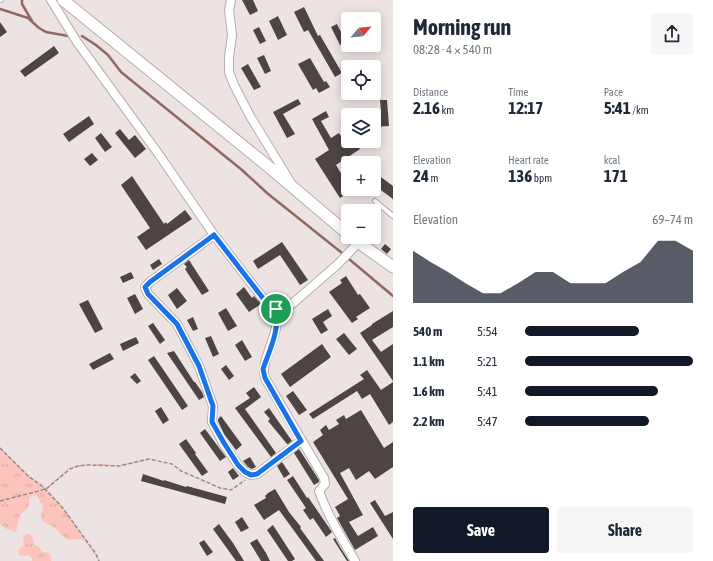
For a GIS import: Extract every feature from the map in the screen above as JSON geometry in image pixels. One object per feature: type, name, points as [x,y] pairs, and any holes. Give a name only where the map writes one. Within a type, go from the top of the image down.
[{"type":"street","points":[[51,0],[77,42],[160,156],[214,235],[262,297],[276,309],[278,315],[274,338],[263,373],[301,441],[324,478],[325,484],[319,491],[338,533],[355,561]]},
{"type":"street","points":[[63,0],[341,228]]},
{"type":"street","points":[[231,0],[230,10],[232,35],[229,57],[229,72],[250,116],[294,189]]},
{"type":"street","points":[[214,235],[145,287],[148,294],[177,324],[199,366],[206,383],[213,406],[212,422],[238,465],[245,472],[251,475],[257,474],[301,441]]},
{"type":"street","points":[[276,309],[292,304],[338,264],[351,244]]},
{"type":"street","points":[[360,244],[393,267]]},
{"type":"lane","points":[[375,201],[393,216]]},
{"type":"path","points":[[0,448],[23,471],[46,489],[62,507],[96,554],[99,561]]},
{"type":"path","points":[[0,501],[46,489],[70,469],[78,466],[120,466],[148,460],[172,464],[181,471],[220,488],[231,490],[251,475]]},
{"type":"green space","points":[[0,447],[29,475],[46,488],[69,468],[78,465],[100,464],[119,465],[149,460],[119,466],[88,465],[70,469],[47,489],[62,506],[100,561],[84,540],[68,540],[53,527],[43,522],[41,516],[43,507],[37,495],[31,496],[29,499],[29,506],[20,515],[16,532],[7,529],[0,524]]},
{"type":"green space","points":[[30,534],[33,538],[34,545],[39,547],[42,552],[49,553],[51,561],[32,561],[29,555],[20,555],[18,550],[24,545],[23,537]]},
{"type":"building","points":[[242,0],[253,0],[258,11],[250,15]]},
{"type":"building","points":[[304,7],[318,36],[320,35],[341,74],[335,77],[308,30],[304,32],[294,12]]},
{"type":"building","points":[[278,16],[287,35],[278,40],[269,21]]},
{"type":"building","points":[[0,22],[7,32],[0,37]]},
{"type":"building","points":[[337,24],[341,32],[341,44],[340,45],[331,27]]},
{"type":"building","points":[[259,27],[266,41],[260,44],[253,30]]},
{"type":"building","points":[[54,46],[59,53],[25,77],[20,71]]},
{"type":"building","points":[[264,55],[271,71],[265,74],[257,58]]},
{"type":"building","points":[[310,58],[324,82],[326,81],[330,87],[319,93],[316,88],[313,90],[298,64]]},
{"type":"building","points":[[248,64],[261,87],[254,90],[241,68]]},
{"type":"building","points":[[298,99],[301,104],[283,114],[295,134],[287,138],[273,112]]},
{"type":"building","points":[[380,100],[387,100],[389,126],[381,127]]},
{"type":"building","points":[[326,111],[329,117],[321,121],[331,138],[339,133],[341,136],[341,148],[360,149],[350,156],[341,156],[341,162],[336,165],[341,173],[341,196],[343,196],[340,198],[315,159],[329,150],[312,119]]},
{"type":"building","points":[[89,116],[94,124],[69,142],[63,134]]},
{"type":"building","points":[[120,129],[129,140],[135,135],[146,149],[135,158],[115,133]]},
{"type":"building","points":[[101,133],[112,147],[105,152],[95,138]]},
{"type":"building","points":[[92,153],[98,160],[90,166],[84,159]]},
{"type":"building","points":[[132,176],[164,224],[166,222],[167,224],[185,210],[192,219],[146,250],[137,237],[150,228],[121,185]]},
{"type":"building","points":[[381,177],[393,186],[393,199],[381,190]]},
{"type":"building","points":[[282,242],[308,280],[300,285],[280,255],[258,269],[253,261]]},
{"type":"building","points":[[385,244],[391,249],[387,254],[381,249]]},
{"type":"building","points":[[159,259],[162,264],[153,270],[150,265]]},
{"type":"building","points":[[189,260],[209,291],[202,295],[185,269],[187,267],[184,264]]},
{"type":"building","points":[[131,272],[134,278],[123,283],[120,277]]},
{"type":"building","points":[[346,276],[358,295],[360,294],[370,308],[356,317],[358,319],[352,323],[329,292],[342,283],[340,280]]},
{"type":"building","points":[[244,287],[252,298],[254,296],[261,304],[249,312],[236,294]]},
{"type":"building","points":[[177,288],[187,301],[177,309],[168,295]]},
{"type":"building","points":[[135,294],[143,309],[135,314],[127,298]]},
{"type":"building","points":[[88,300],[103,329],[95,333],[79,304]]},
{"type":"building","points":[[226,308],[237,326],[228,331],[218,313]]},
{"type":"building","points":[[328,309],[332,316],[323,322],[328,330],[321,334],[312,319]]},
{"type":"building","points":[[393,311],[393,327],[372,340],[381,352],[393,344],[393,381],[360,333]]},
{"type":"building","points":[[193,317],[198,329],[193,331],[187,320]]},
{"type":"building","points":[[153,323],[165,340],[160,344],[148,326]]},
{"type":"building","points":[[344,333],[357,349],[349,355],[336,339]]},
{"type":"building","points":[[211,336],[219,354],[213,357],[205,338]]},
{"type":"building","points":[[136,337],[139,343],[123,351],[120,344]]},
{"type":"building","points":[[242,340],[252,357],[245,361],[235,345]]},
{"type":"building","points":[[322,344],[331,357],[290,387],[281,374]]},
{"type":"building","points":[[174,351],[202,392],[204,397],[199,400],[167,353]]},
{"type":"building","points":[[110,353],[114,359],[93,370],[89,364]]},
{"type":"building","points":[[154,356],[188,406],[182,410],[148,360]]},
{"type":"building","points":[[226,365],[234,376],[229,380],[221,369]]},
{"type":"building","points":[[367,370],[381,390],[393,382],[393,422],[389,425],[370,394],[362,399],[357,391],[313,419],[309,414],[364,379],[360,375]]},
{"type":"building","points":[[135,373],[141,381],[137,384],[130,377]]},
{"type":"building","points":[[254,387],[261,397],[245,409],[276,453],[271,457],[235,408],[250,398],[246,393]]},
{"type":"building","points":[[293,391],[307,410],[299,415],[286,396]]},
{"type":"building","points":[[161,407],[169,420],[163,424],[155,411]]},
{"type":"building","points":[[269,408],[292,441],[288,444],[268,421],[270,419],[264,412]]},
{"type":"building","points":[[361,410],[384,448],[393,442],[393,467],[375,479],[369,471],[356,480],[349,468],[340,473],[363,515],[349,522],[358,536],[373,527],[378,536],[355,550],[337,518],[340,516],[335,507],[348,499],[313,442],[323,435],[320,430],[326,425],[329,430],[339,424],[336,420],[344,415],[346,419]]},
{"type":"building","points":[[221,416],[242,445],[236,450],[224,434],[218,421]]},
{"type":"building","points":[[205,429],[226,457],[220,461],[200,433]]},
{"type":"building","points":[[186,439],[208,472],[202,476],[179,444]]},
{"type":"building","points":[[299,449],[319,480],[319,482],[314,485],[294,453]]},
{"type":"building","points":[[250,457],[256,467],[252,469],[243,461]]},
{"type":"building","points":[[282,462],[290,474],[284,478],[277,466]]},
{"type":"building","points":[[233,468],[239,476],[233,480],[228,472]]},
{"type":"building","points":[[143,474],[164,481],[227,497],[225,504],[141,481]]},
{"type":"building","points":[[293,476],[332,532],[326,537],[313,518],[310,520],[303,510],[306,508],[287,480]]},
{"type":"building","points":[[275,489],[289,512],[324,561],[316,561],[279,510],[264,520],[254,505],[266,498],[265,496],[268,493]]},
{"type":"building","points":[[375,500],[385,516],[393,512],[393,539],[370,503]]},
{"type":"building","points":[[242,517],[249,528],[241,532],[235,522]]},
{"type":"building","points":[[219,524],[244,561],[236,561],[213,529]]},
{"type":"building","points":[[273,525],[295,559],[292,561],[288,561],[267,530]]},
{"type":"building","points":[[335,538],[349,561],[347,561],[333,539]]},
{"type":"building","points":[[257,539],[270,561],[261,561],[250,543]]},
{"type":"building","points":[[204,540],[213,552],[207,556],[199,543]]},
{"type":"waterway","points":[[22,0],[22,4],[32,21]]},
{"type":"waterway","points":[[0,9],[28,18],[46,32],[68,36]]},
{"type":"waterway","points":[[82,36],[108,55],[121,72],[342,253]]},
{"type":"waterway","points":[[349,259],[393,296]]},
{"type":"route","points":[[214,235],[262,297],[276,309],[278,315],[274,338],[263,373],[301,441],[257,474],[251,475],[245,472],[238,465],[212,422],[213,406],[206,383],[199,366],[177,324],[148,294],[145,287],[214,235]]}]
